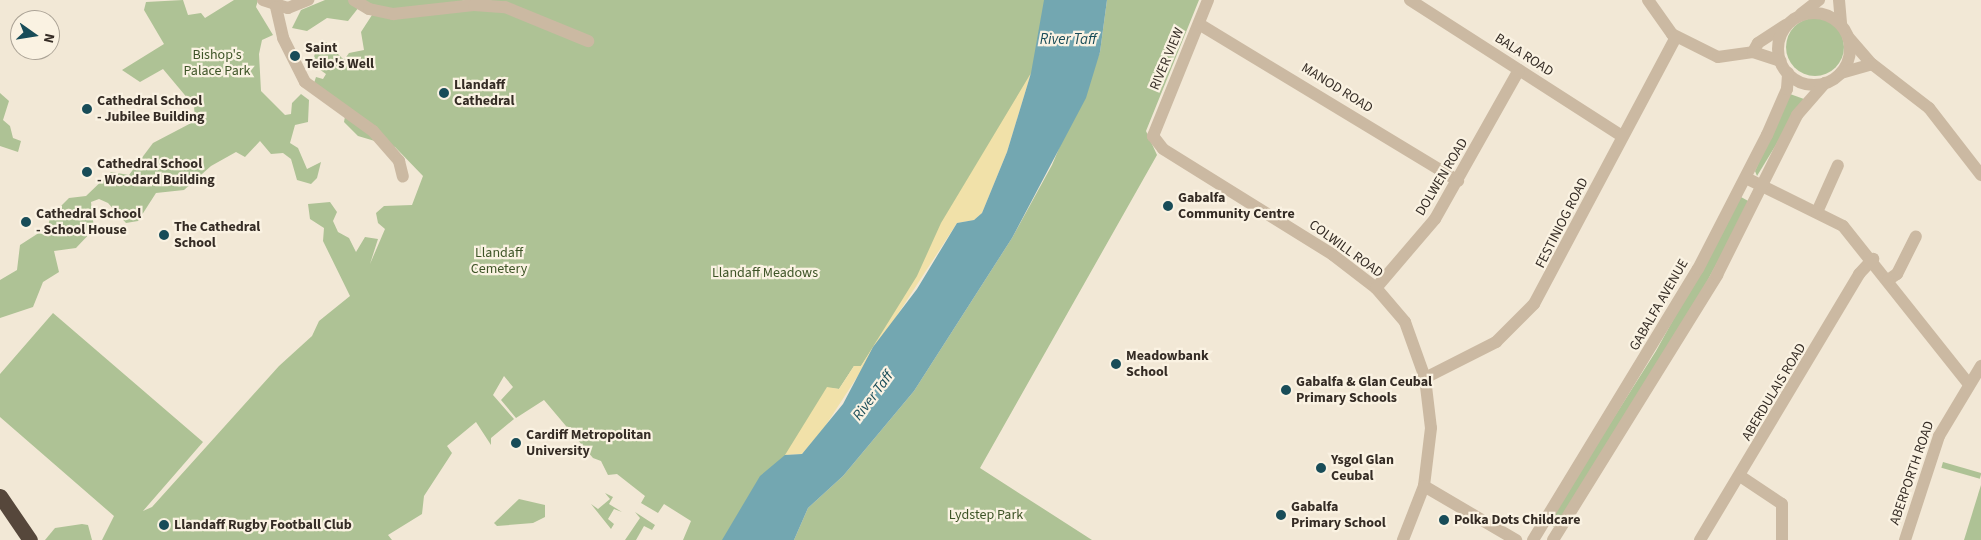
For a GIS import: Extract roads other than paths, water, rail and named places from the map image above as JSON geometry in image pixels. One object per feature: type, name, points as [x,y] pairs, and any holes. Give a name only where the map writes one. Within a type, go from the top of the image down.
[{"type":"highway","points":[[0,496],[30,540]]},
{"type":"street","points":[[263,0],[276,7],[308,0]]},
{"type":"street","points":[[354,0],[369,9],[393,14],[465,5],[505,7],[588,41]]},
{"type":"street","name":"RIVER VIEW","points":[[1153,130],[1208,0]]},
{"type":"street","name":"BALA ROAD","points":[[1410,0],[1622,136]]},
{"type":"street","points":[[1648,0],[1676,37],[1718,57],[1753,52],[1780,61]]},
{"type":"street","points":[[1753,52],[1758,43],[1794,20],[1819,0]]},
{"type":"street","points":[[1839,0],[1841,24],[1849,38],[1872,64],[1929,108],[1981,175]]},
{"type":"street","points":[[276,7],[283,38],[305,82],[373,131],[396,156],[403,177]]},
{"type":"street","points":[[1826,83],[1805,84],[1788,73],[1780,61],[1779,41],[1794,20],[1822,13],[1841,24]]},
{"type":"street","name":"MANOD ROAD","points":[[1199,24],[1458,181]]},
{"type":"street","name":"FESTINIOG ROAD","points":[[1425,378],[1476,355],[1524,316],[1570,241],[1622,136],[1676,37]]},
{"type":"street","points":[[1841,73],[1848,62],[1849,38]]},
{"type":"street","points":[[1553,540],[1693,315],[1763,187],[1797,115],[1826,83],[1841,73],[1872,64]]},
{"type":"street","name":"DOLWEN ROAD","points":[[1376,288],[1417,244],[1458,181],[1519,70]]},
{"type":"street","name":"GABALFA AVENUE","points":[[1533,540],[1663,330],[1746,178],[1787,89],[1788,73]]},
{"type":"street","name":"COLWILL ROAD","points":[[1153,130],[1163,149],[1333,255],[1376,288],[1405,322],[1425,378],[1431,428],[1424,486],[1403,540]]},
{"type":"street","points":[[1817,212],[1838,165]]},
{"type":"street","points":[[1746,178],[1843,226],[1873,260],[1968,383]]},
{"type":"street","points":[[1888,280],[1897,274],[1916,236]]},
{"type":"street","name":"ABERDULAIS ROAD","points":[[1700,540],[1859,274],[1873,260]]},
{"type":"street","name":"ABERPORTH ROAD","points":[[1905,540],[1939,436],[1968,383],[1981,366]]},
{"type":"street","points":[[1740,476],[1782,504],[1782,540]]},
{"type":"street","points":[[1424,486],[1516,540]]},
{"type":"water","name":"River Taff","points":[[1044,0],[1107,0],[1100,52],[1086,98],[1012,238],[914,391],[843,476],[808,508],[794,540],[722,540],[760,476],[785,455],[802,454],[843,404],[873,347],[917,289],[957,223],[974,220],[982,213],[1007,152],[1031,73]]},
{"type":"place","name":"Saint Teilo's Well","points":[[295,56]]},
{"type":"place","name":"Llandaff Cathedral","points":[[444,93]]},
{"type":"place","name":"Cathedral School - Jubilee Building","points":[[87,109]]},
{"type":"place","name":"Cathedral School - Woodard Building","points":[[87,172]]},
{"type":"place","name":"Gabalfa Community Centre","points":[[1168,206]]},
{"type":"place","name":"Cathedral School - School House","points":[[26,222]]},
{"type":"place","name":"The Cathedral School","points":[[164,235]]},
{"type":"place","name":"Meadowbank School","points":[[1116,364]]},
{"type":"place","name":"Gabalfa & Glan Ceubal Primary Schools","points":[[1286,390]]},
{"type":"place","name":"Cardiff Metropolitan University","points":[[516,443]]},
{"type":"place","name":"Ysgol Glan Ceubal","points":[[1321,468]]},
{"type":"place","name":"Gabalfa Primary School","points":[[1281,515]]},
{"type":"place","name":"Polka Dots Childcare","points":[[1444,520]]},
{"type":"place","name":"Llandaff Rugby Football Club","points":[[164,525]]},
{"type":"park label","name":"Bishop's Palace Park","points":[[217,64]]},
{"type":"park label","name":"Llandaff Cemetery","points":[[499,262]]},
{"type":"park label","name":"Llandaff Meadows","points":[[765,273]]},
{"type":"park label","name":"Lydstep Park","points":[[986,515]]}]
